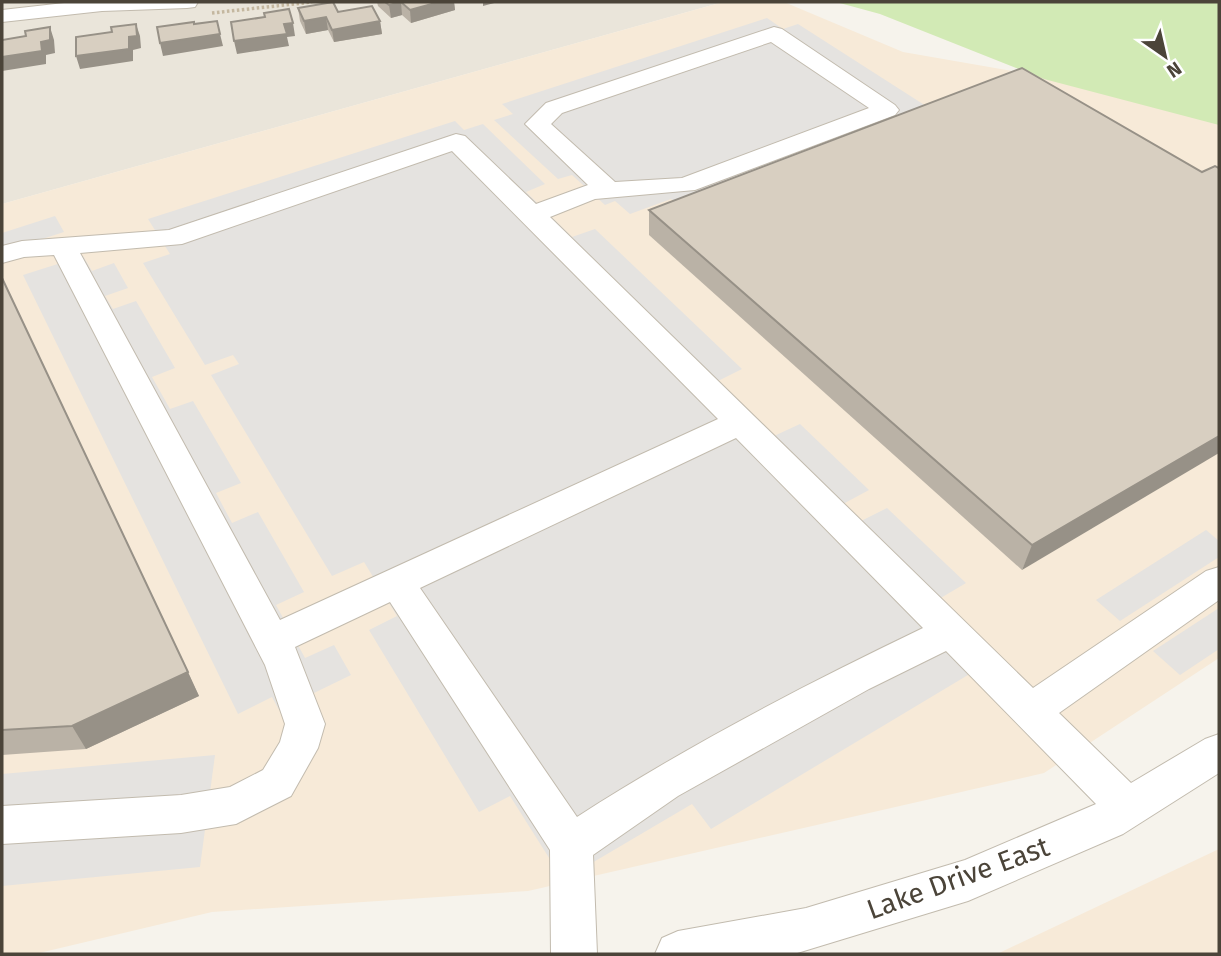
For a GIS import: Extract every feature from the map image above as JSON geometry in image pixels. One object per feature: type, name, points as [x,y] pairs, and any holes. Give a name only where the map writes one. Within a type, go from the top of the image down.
[{"type":"street","points":[[2,16],[102,5],[187,2]]},
{"type":"street","points":[[532,215],[591,192],[609,191],[685,186],[887,110],[774,34],[554,108],[537,124],[609,191]]},
{"type":"street","points":[[2,256],[22,249],[172,238],[456,141],[1128,808]]},
{"type":"street","points":[[2,825],[181,814],[236,805],[277,783],[298,748],[305,724],[284,664],[64,247]]},
{"type":"street","points":[[272,641],[741,422]]},
{"type":"street","points":[[1031,711],[1219,581]]},
{"type":"street","points":[[397,583],[571,845],[573,954]]},
{"type":"street","points":[[571,845],[664,783],[855,678],[951,631]]},
{"type":"street","name":"Lake Drive East","points":[[678,954],[806,930],[968,880],[1108,820],[1219,752]]},
{"type":"shaded area","points":[[2,2],[723,2],[2,204]]},
{"type":"shaded area","points":[[723,2],[784,2],[903,52],[1127,91],[1219,124],[1219,658],[1044,773],[528,891],[212,912],[35,954],[2,954],[2,204]]},
{"type":"shaded area","points":[[767,18],[783,29],[798,24],[926,106],[675,202],[671,199],[630,214],[615,201],[605,205],[572,175],[558,179],[494,120],[513,114],[502,104]]},
{"type":"shaded area","points":[[455,121],[464,130],[483,124],[545,184],[526,192],[572,237],[595,229],[742,369],[718,381],[774,436],[800,424],[869,490],[843,504],[861,521],[887,508],[966,583],[939,599],[998,657],[711,829],[692,804],[563,880],[510,796],[479,812],[369,630],[397,616],[364,562],[332,576],[211,375],[239,364],[233,355],[205,365],[143,263],[170,254],[148,219]]},
{"type":"shaded area","points":[[55,216],[64,232],[2,252],[2,233]]},
{"type":"shaded area","points":[[83,256],[92,271],[114,263],[128,288],[105,296],[113,309],[136,301],[175,368],[152,377],[170,409],[193,401],[241,483],[216,493],[232,523],[258,512],[304,592],[276,605],[305,658],[334,645],[351,675],[279,710],[272,697],[238,714],[23,275]]},
{"type":"shaded area","points":[[1206,530],[1219,541],[1219,557],[1120,621],[1096,600]]},
{"type":"shaded area","points":[[1219,608],[1219,649],[1180,675],[1153,651]]},
{"type":"shaded area","points":[[215,755],[200,867],[2,886],[2,774]]},
{"type":"shaded area","points":[[1219,849],[1219,954],[997,954]]},
{"type":"green space","points":[[836,2],[1219,2],[1219,125],[1044,79],[880,14]]},
{"type":"building","points":[[333,2],[338,12],[372,6],[380,21],[332,30],[326,17],[304,21],[298,8]]},
{"type":"building","points":[[401,2],[439,2],[410,10]]},
{"type":"building","points":[[289,9],[293,23],[284,24],[287,34],[234,41],[231,22],[265,17],[264,13]]},
{"type":"building","points":[[217,21],[220,34],[160,43],[157,27]]},
{"type":"building","points":[[136,24],[137,36],[129,37],[129,49],[76,56],[76,37],[112,32],[111,27]]},
{"type":"building","points":[[50,27],[50,40],[41,42],[42,51],[2,57],[2,40],[26,36],[25,31]]},
{"type":"building","points":[[1022,68],[1202,172],[1215,166],[1219,168],[1219,436],[1032,545],[649,210]]},
{"type":"building","points":[[2,278],[188,672],[72,726],[2,730]]}]
